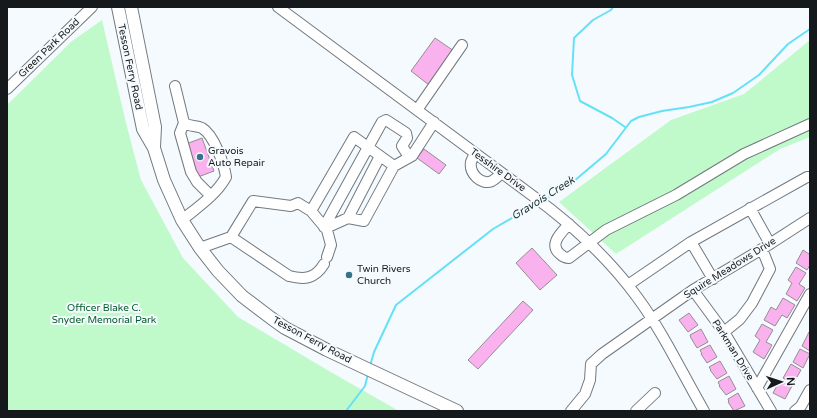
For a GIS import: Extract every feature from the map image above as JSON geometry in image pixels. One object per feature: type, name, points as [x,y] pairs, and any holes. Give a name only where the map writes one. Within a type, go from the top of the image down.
[{"type":"main road","name":"Tesson Ferry Road","points":[[131,7],[155,127],[154,148]]},
{"type":"main road","name":"Tesson Ferry Road","points":[[116,8],[143,129],[154,148],[164,180],[182,220],[200,248],[230,284],[254,305],[285,328],[455,410]]},
{"type":"street","name":"Green Park Road","points":[[7,89],[92,7]]},
{"type":"street","name":"Tesshire Drive","points":[[278,7],[549,208],[590,242],[628,286],[652,319],[704,411]]},
{"type":"street","points":[[417,110],[462,45]]},
{"type":"street","points":[[175,86],[184,123],[180,132],[192,172],[197,182],[211,196]]},
{"type":"street","points":[[326,228],[382,122],[386,120],[406,133],[408,138],[402,146],[409,157]]},
{"type":"street","points":[[326,228],[348,218],[364,220],[394,166],[412,156],[434,122]]},
{"type":"street","points":[[182,220],[211,196],[226,176],[225,170],[209,134],[203,128],[188,126],[184,123]]},
{"type":"street","points":[[569,224],[556,240],[555,248],[562,256],[569,258],[606,230],[676,195],[744,154],[810,124]]},
{"type":"street","points":[[311,211],[354,137],[394,166]]},
{"type":"street","points":[[475,153],[471,162],[472,172],[478,180],[483,182],[492,181],[502,173]]},
{"type":"street","points":[[348,218],[380,156]]},
{"type":"street","points":[[628,286],[691,242],[750,208],[807,177],[810,177]]},
{"type":"street","points":[[200,248],[231,237],[253,201],[291,206],[298,203],[311,211],[326,228],[331,245],[320,270],[311,277],[300,279],[289,276],[231,237]]},
{"type":"street","points":[[724,332],[740,319],[752,303],[770,270],[766,247],[750,208]]},
{"type":"street","name":"Squire Meadows Drive","points":[[571,411],[585,394],[590,380],[590,364],[602,354],[693,290],[766,247],[810,218]]},
{"type":"street","points":[[691,242],[713,279]]},
{"type":"street","name":"Parkman Drive","points":[[693,290],[724,332],[771,411]]},
{"type":"street","points":[[757,388],[810,294]]},
{"type":"street","points":[[795,411],[801,406],[810,390]]},
{"type":"street","points":[[636,411],[655,393]]},
{"type":"green space","name":"Officer Blake C. Snyder Memorial Park","points":[[102,20],[141,180],[183,258],[238,317],[399,411],[7,411],[7,105],[72,41]]},
{"type":"green space","points":[[810,40],[810,137],[780,149],[616,254],[559,202],[671,120],[744,94]]},
{"type":"building","points":[[435,38],[454,51],[429,85],[411,71]]},
{"type":"building","name":"Gravois Auto Repair","points":[[202,138],[214,171],[198,177],[186,144]]},
{"type":"building","points":[[424,149],[446,165],[439,174],[417,158]]},
{"type":"building","points":[[532,248],[557,275],[540,290],[516,263]]},
{"type":"building","points":[[803,250],[809,254],[810,251],[810,265],[807,270],[796,263]]},
{"type":"building","points":[[796,267],[806,273],[799,284],[805,288],[797,301],[786,294],[792,283],[788,280]]},
{"type":"building","points":[[783,298],[795,305],[787,318],[782,315],[775,326],[764,320],[771,307],[776,310]]},
{"type":"building","points":[[523,301],[533,310],[478,369],[468,360]]},
{"type":"building","points":[[689,313],[698,325],[688,332],[679,320]]},
{"type":"building","points":[[762,324],[773,330],[766,342],[772,345],[764,359],[753,352],[760,340],[755,336]]},
{"type":"building","points":[[701,329],[708,342],[697,348],[690,335]]},
{"type":"building","points":[[809,332],[810,333],[810,351],[802,346]]},
{"type":"building","points":[[710,345],[717,357],[707,363],[700,350]]},
{"type":"building","points":[[800,349],[810,354],[803,368],[793,362]]},
{"type":"building","points":[[720,361],[727,373],[717,379],[709,367]]},
{"type":"building","points":[[791,364],[801,370],[793,384],[783,378]]},
{"type":"building","points":[[729,376],[736,389],[726,395],[719,386],[718,382]]},
{"type":"building","points":[[780,380],[792,386],[785,399],[773,393]]},
{"type":"building","points":[[738,393],[745,406],[734,411],[728,402],[728,399]]},
{"type":"waterway","points":[[613,7],[611,10],[593,20],[574,38],[572,75],[580,101],[612,118],[625,127]]},
{"type":"waterway","name":"Gravois Creek","points":[[543,200],[567,187],[606,154],[631,121],[639,117],[662,111],[712,102],[733,93],[759,75],[788,44],[810,29]]},
{"type":"waterway","name":"Gravois Creek","points":[[370,366],[374,352],[396,305],[493,229],[538,203]]},
{"type":"waterway","name":"Gravois Creek","points":[[346,411],[365,386],[368,374]]},
{"type":"place","name":"Gravois Auto Repair","points":[[200,157]]},
{"type":"place","name":"Twin Rivers Church","points":[[349,275]]}]
